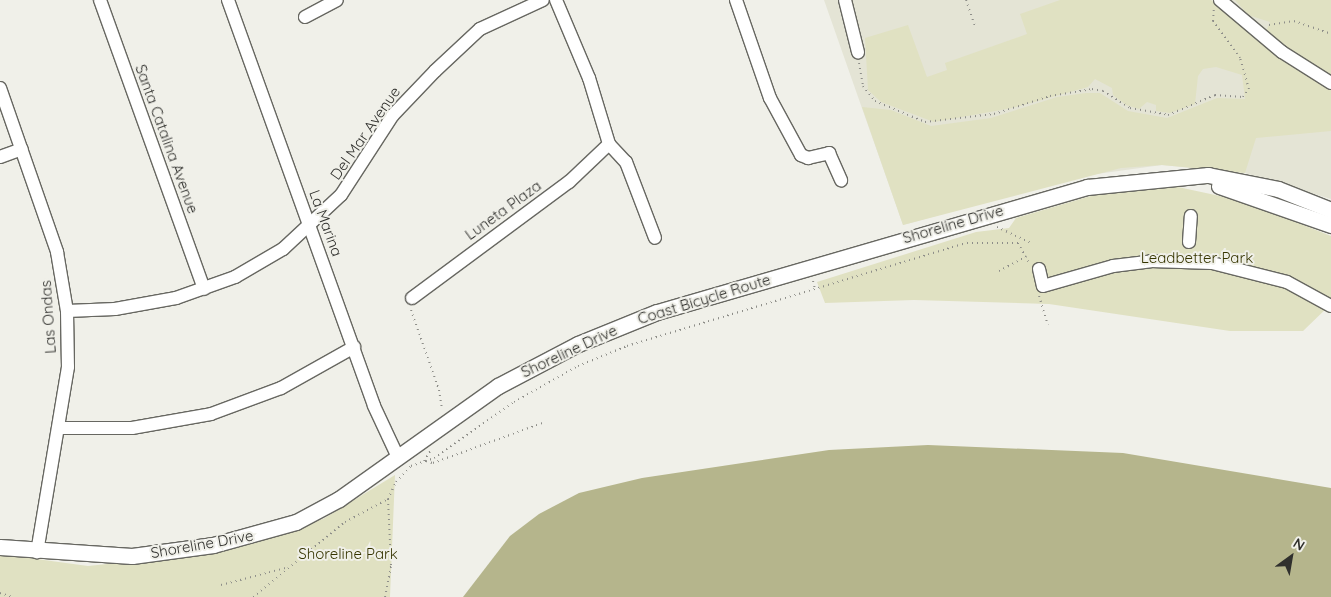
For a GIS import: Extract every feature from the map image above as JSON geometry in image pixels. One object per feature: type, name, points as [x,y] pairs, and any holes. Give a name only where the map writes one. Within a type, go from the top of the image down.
[{"type":"main road","name":"Shoreline Drive","points":[[0,547],[38,552],[132,556],[251,536],[314,515],[397,455],[541,361],[657,312],[1087,187],[1191,174],[1233,179],[1278,189],[1331,210]]},
{"type":"main road","name":"Shoreline Drive","points":[[1166,178],[1253,195],[1331,225]]},
{"type":"street","name":"Santa Catalina Avenue","points":[[100,0],[204,289]]},
{"type":"street","name":"La Marina","points":[[228,0],[388,443],[397,455]]},
{"type":"street","points":[[305,17],[337,0]]},
{"type":"street","name":"Del Mar Avenue","points":[[67,311],[142,305],[204,289],[259,264],[309,225],[341,195],[393,115],[435,71],[480,29],[543,0]]},
{"type":"street","points":[[556,0],[589,78],[609,144],[626,162],[655,238]]},
{"type":"street","points":[[736,0],[770,98],[802,155],[808,158],[829,153],[841,180]]},
{"type":"street","points":[[845,0],[858,52]]},
{"type":"street","points":[[1217,2],[1331,83]]},
{"type":"street","name":"Las Ondas","points":[[0,88],[57,252],[67,311],[68,366],[38,552]]},
{"type":"street","name":"Luneta Plaza","points":[[412,298],[569,182],[609,144]]},
{"type":"street","points":[[0,157],[22,149]]},
{"type":"street","points":[[1189,242],[1191,216]]},
{"type":"street","points":[[1036,271],[1043,286],[1113,266],[1151,261],[1212,263],[1287,282],[1331,306]]},
{"type":"street","points":[[59,428],[132,428],[211,414],[281,388],[354,347]]},
{"type":"path","points":[[966,0],[975,26]]},
{"type":"path","points":[[858,52],[861,80],[872,99],[925,122],[994,114],[1050,96],[1092,89],[1104,91],[1130,108],[1168,115],[1215,96],[1242,96],[1249,89],[1240,58],[1213,22],[1217,2]]},
{"type":"path","points":[[1261,35],[1270,24],[1294,22],[1331,34]]},
{"type":"path","points":[[988,227],[1031,243]]},
{"type":"path","points":[[253,597],[346,522],[388,499],[411,466],[424,461],[578,366],[627,346],[967,243],[1004,240],[1018,243],[1036,271]]},
{"type":"path","points":[[999,271],[1027,256]]},
{"type":"path","points":[[803,281],[821,275]]},
{"type":"path","points":[[813,280],[815,289]]},
{"type":"path","points":[[1038,289],[1048,325]]},
{"type":"path","points":[[412,298],[410,314],[439,390],[442,425]]},
{"type":"path","points":[[424,461],[433,463],[545,422]]},
{"type":"path","points":[[424,461],[435,443]]},
{"type":"path","points":[[385,597],[391,565],[388,499]]},
{"type":"path","points":[[221,585],[292,566]]},
{"type":"path","points":[[0,593],[12,597]]},
{"type":"shaded area","points":[[824,0],[1331,0],[1331,199],[1245,173],[1162,165],[1082,176],[903,225]]},
{"type":"shaded area","points":[[928,445],[1123,453],[1331,488],[1331,597],[463,597],[510,536],[539,514],[579,493],[642,478],[829,450]]},
{"type":"green space","points":[[1060,0],[1211,0],[1293,64],[1265,34],[1270,22],[1248,15],[1235,0],[1331,0],[1331,131],[1256,138],[1245,173],[1162,165],[1121,168],[903,225],[862,107],[891,110],[931,126],[991,118],[1057,97],[1086,93],[1100,93],[1128,111],[1167,118],[1217,98],[1245,99],[1242,75],[1216,67],[1203,69],[1198,76],[1195,104],[1170,113],[1156,111],[1156,105],[1147,102],[1139,109],[1126,105],[1113,95],[1112,88],[1095,79],[1088,87],[1012,108],[934,122],[881,102],[868,90],[865,38],[908,25],[927,77],[947,70],[945,63],[1027,34],[1020,14]]},
{"type":"green space","name":"Leadbetter Park","points":[[1178,187],[1243,201],[1331,236],[1331,304],[1303,331],[1230,331],[1049,304],[914,300],[825,303],[817,282],[976,232],[1009,228],[1016,218],[1094,195]]},
{"type":"green space","name":"Shoreline Park","points":[[395,475],[390,597],[0,597],[0,554],[88,566],[205,554],[323,519]]}]
